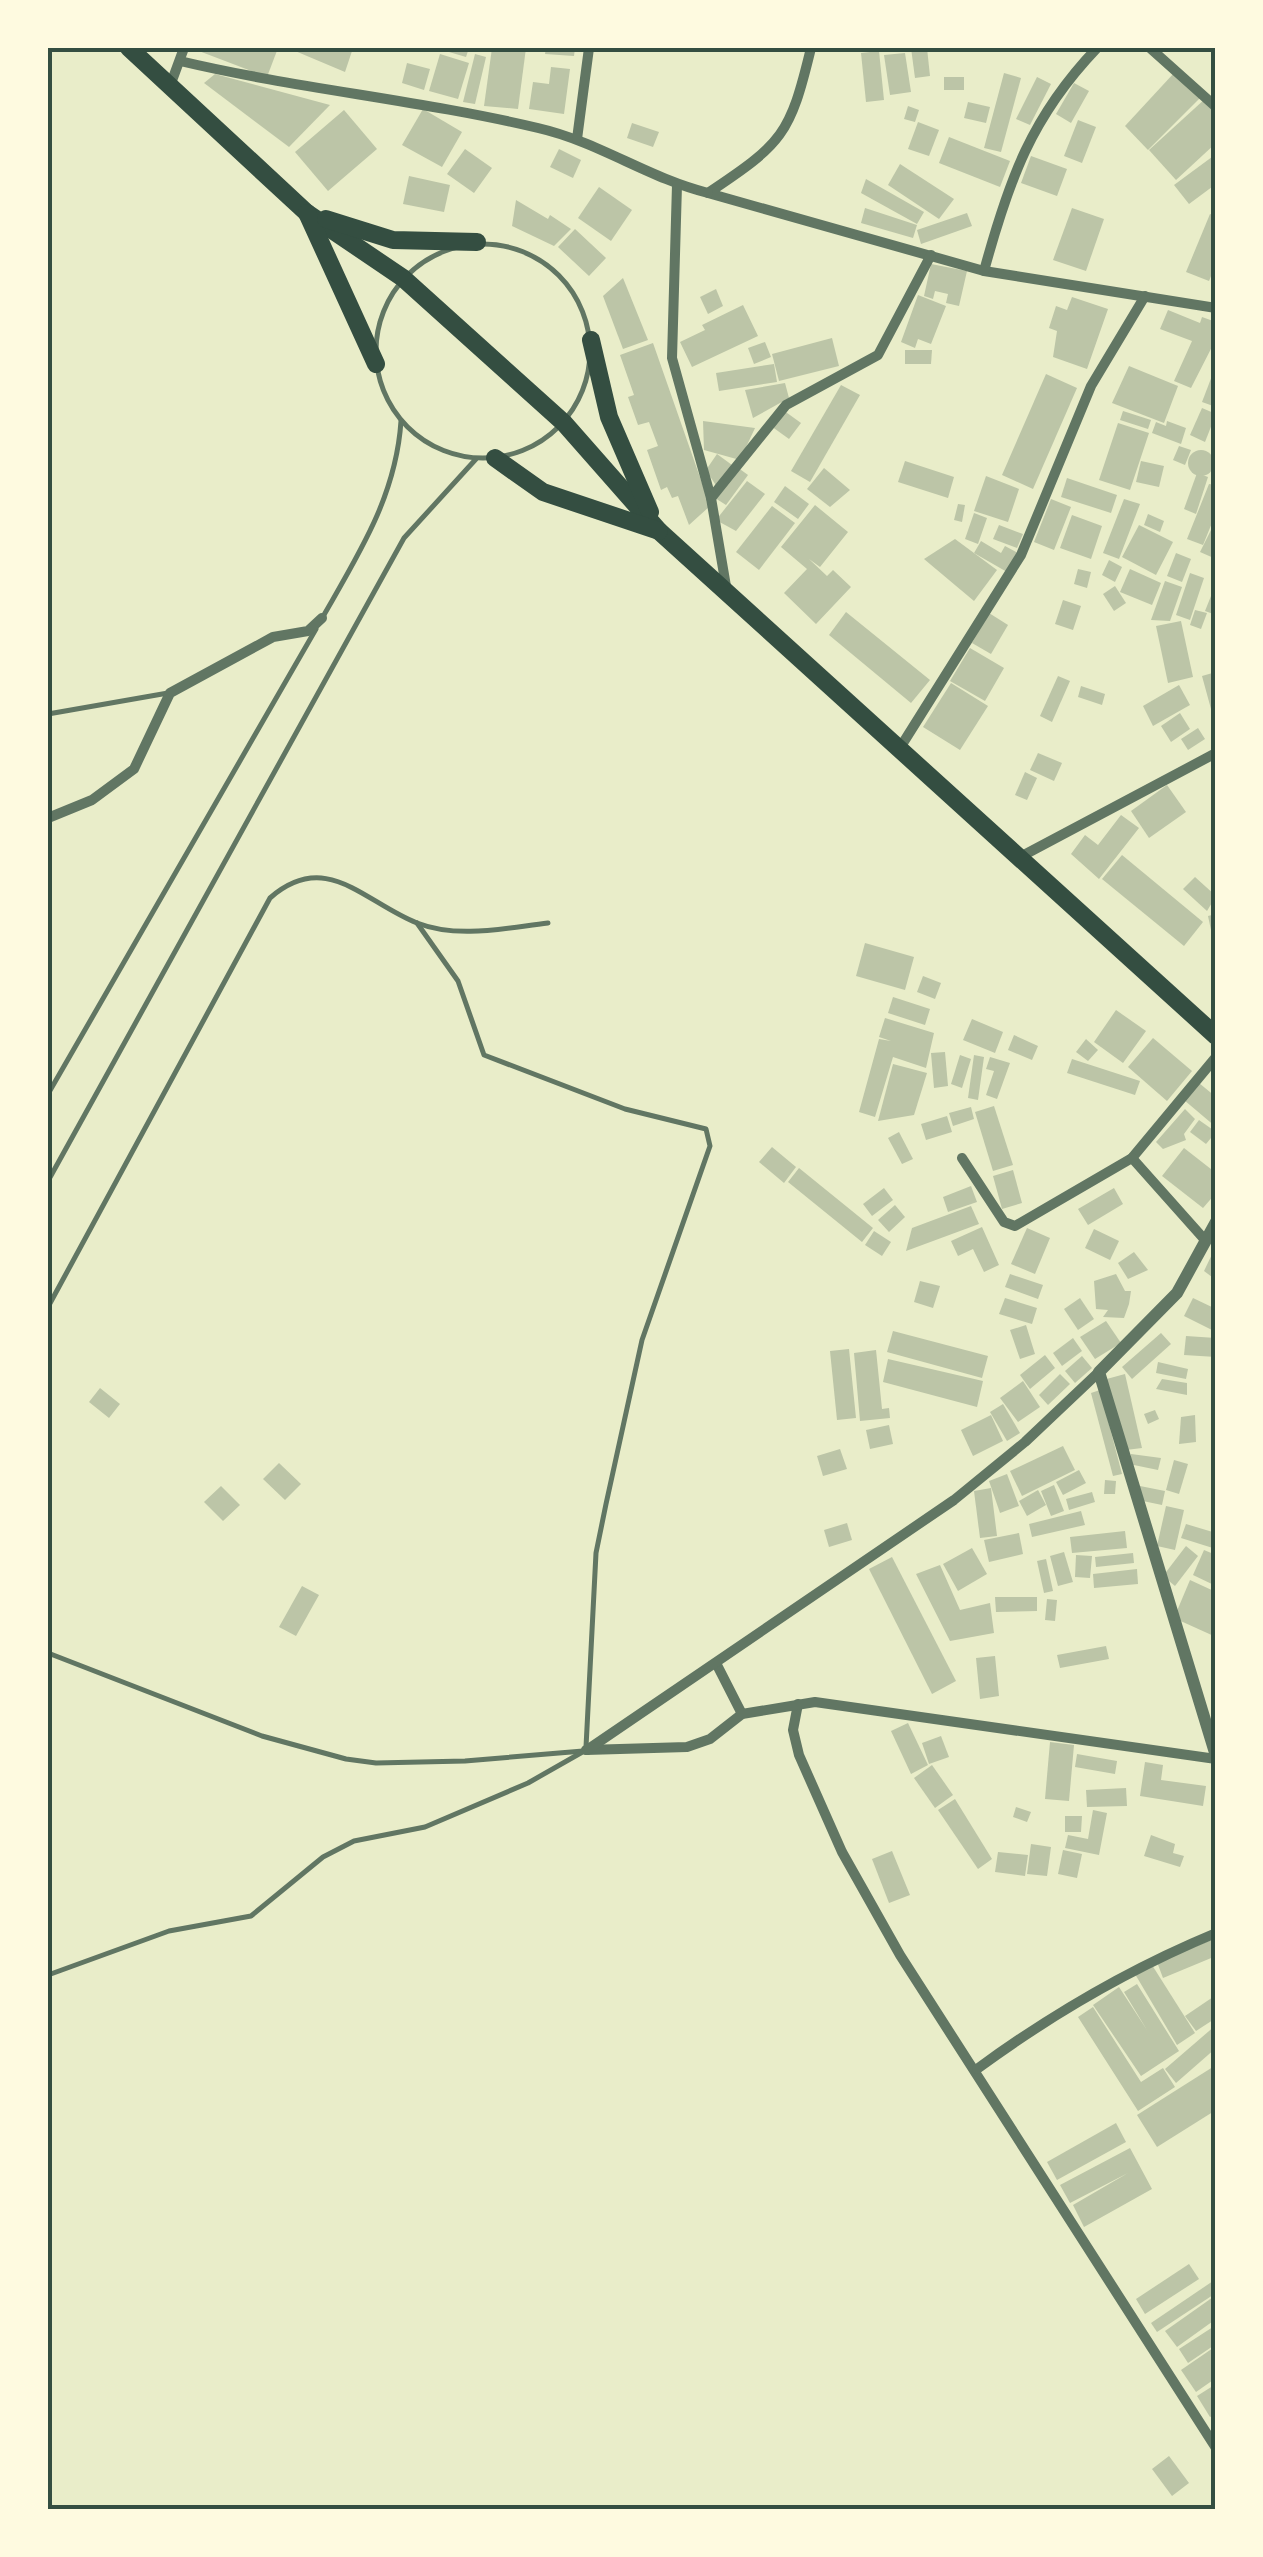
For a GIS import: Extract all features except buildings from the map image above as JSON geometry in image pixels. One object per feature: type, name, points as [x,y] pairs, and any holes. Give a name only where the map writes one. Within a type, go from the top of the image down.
[{"type":"highway","points":[[128,48],[307,213],[403,278],[564,423],[659,531],[898,752],[1022,856],[1216,1036]]},
{"type":"highway","points":[[307,213],[394,240],[477,242]]},
{"type":"highway","points":[[307,213],[376,364]]},
{"type":"highway","points":[[591,340],[609,417],[659,531]]},
{"type":"highway","points":[[495,458],[543,492],[659,531]]},
{"type":"street","points":[[170,86],[184,48]]},
{"type":"street","points":[[577,139],[589,48]]},
{"type":"street","points":[[708,193],[753,163],[785,128],[794,115],[811,48]]},
{"type":"street","points":[[984,271],[1003,203],[1030,135],[1059,87],[1097,48]]},
{"type":"street","points":[[1150,48],[1172,63],[1216,107]]},
{"type":"street","points":[[180,60],[258,80],[400,100],[577,139],[677,185],[984,271],[1216,308]]},
{"type":"street","points":[[677,185],[672,358],[711,498],[728,594]]},
{"type":"street","points":[[711,498],[786,405],[878,355],[931,255]]},
{"type":"street","points":[[898,752],[1016,564],[1091,386],[1145,296]]},
{"type":"street","points":[[48,818],[92,800],[134,770],[170,693],[273,637],[308,631],[322,618]]},
{"type":"street","points":[[1022,856],[1216,753]]},
{"type":"street","points":[[962,1158],[1004,1222],[1015,1226],[1132,1158],[1216,1057]]},
{"type":"street","points":[[1132,1158],[1205,1240]]},
{"type":"street","points":[[586,1750],[718,1665],[954,1500],[1025,1442],[1177,1294],[1216,1222]]},
{"type":"street","points":[[586,1750],[687,1747],[710,1738],[742,1714],[798,1704],[846,1705],[1216,1757],[1099,1372]]},
{"type":"street","points":[[718,1665],[742,1714]]},
{"type":"street","points":[[798,1704],[793,1730],[798,1756],[842,1852],[900,1955],[977,2069],[1216,2448]]},
{"type":"street","points":[[977,2069],[1033,2028],[1136,1966],[1216,1933]]},
{"type":"lane","points":[[477,242],[518,248],[554,268],[579,300],[591,340],[586,384],[564,423],[532,447],[495,458],[476,459],[447,453],[422,440],[401,421],[384,394],[376,364],[381,318],[403,278],[436,253],[477,242]]},
{"type":"lane","points":[[48,1094],[379,516],[398,460],[401,421]]},
{"type":"lane","points":[[48,1182],[404,538],[476,459]]},
{"type":"lane","points":[[48,714],[170,693]]},
{"type":"lane","points":[[48,1307],[270,898],[290,881],[313,877],[350,885],[417,923],[468,932],[548,923]]},
{"type":"lane","points":[[417,923],[458,981],[484,1055],[625,1109],[706,1129],[710,1146],[642,1340],[596,1553],[586,1750]]},
{"type":"lane","points":[[48,1653],[262,1736],[346,1759],[376,1764],[465,1761],[586,1750]]},
{"type":"lane","points":[[48,1975],[169,1931],[250,1916],[323,1856],[354,1841],[424,1828],[528,1783],[586,1750]]}]
